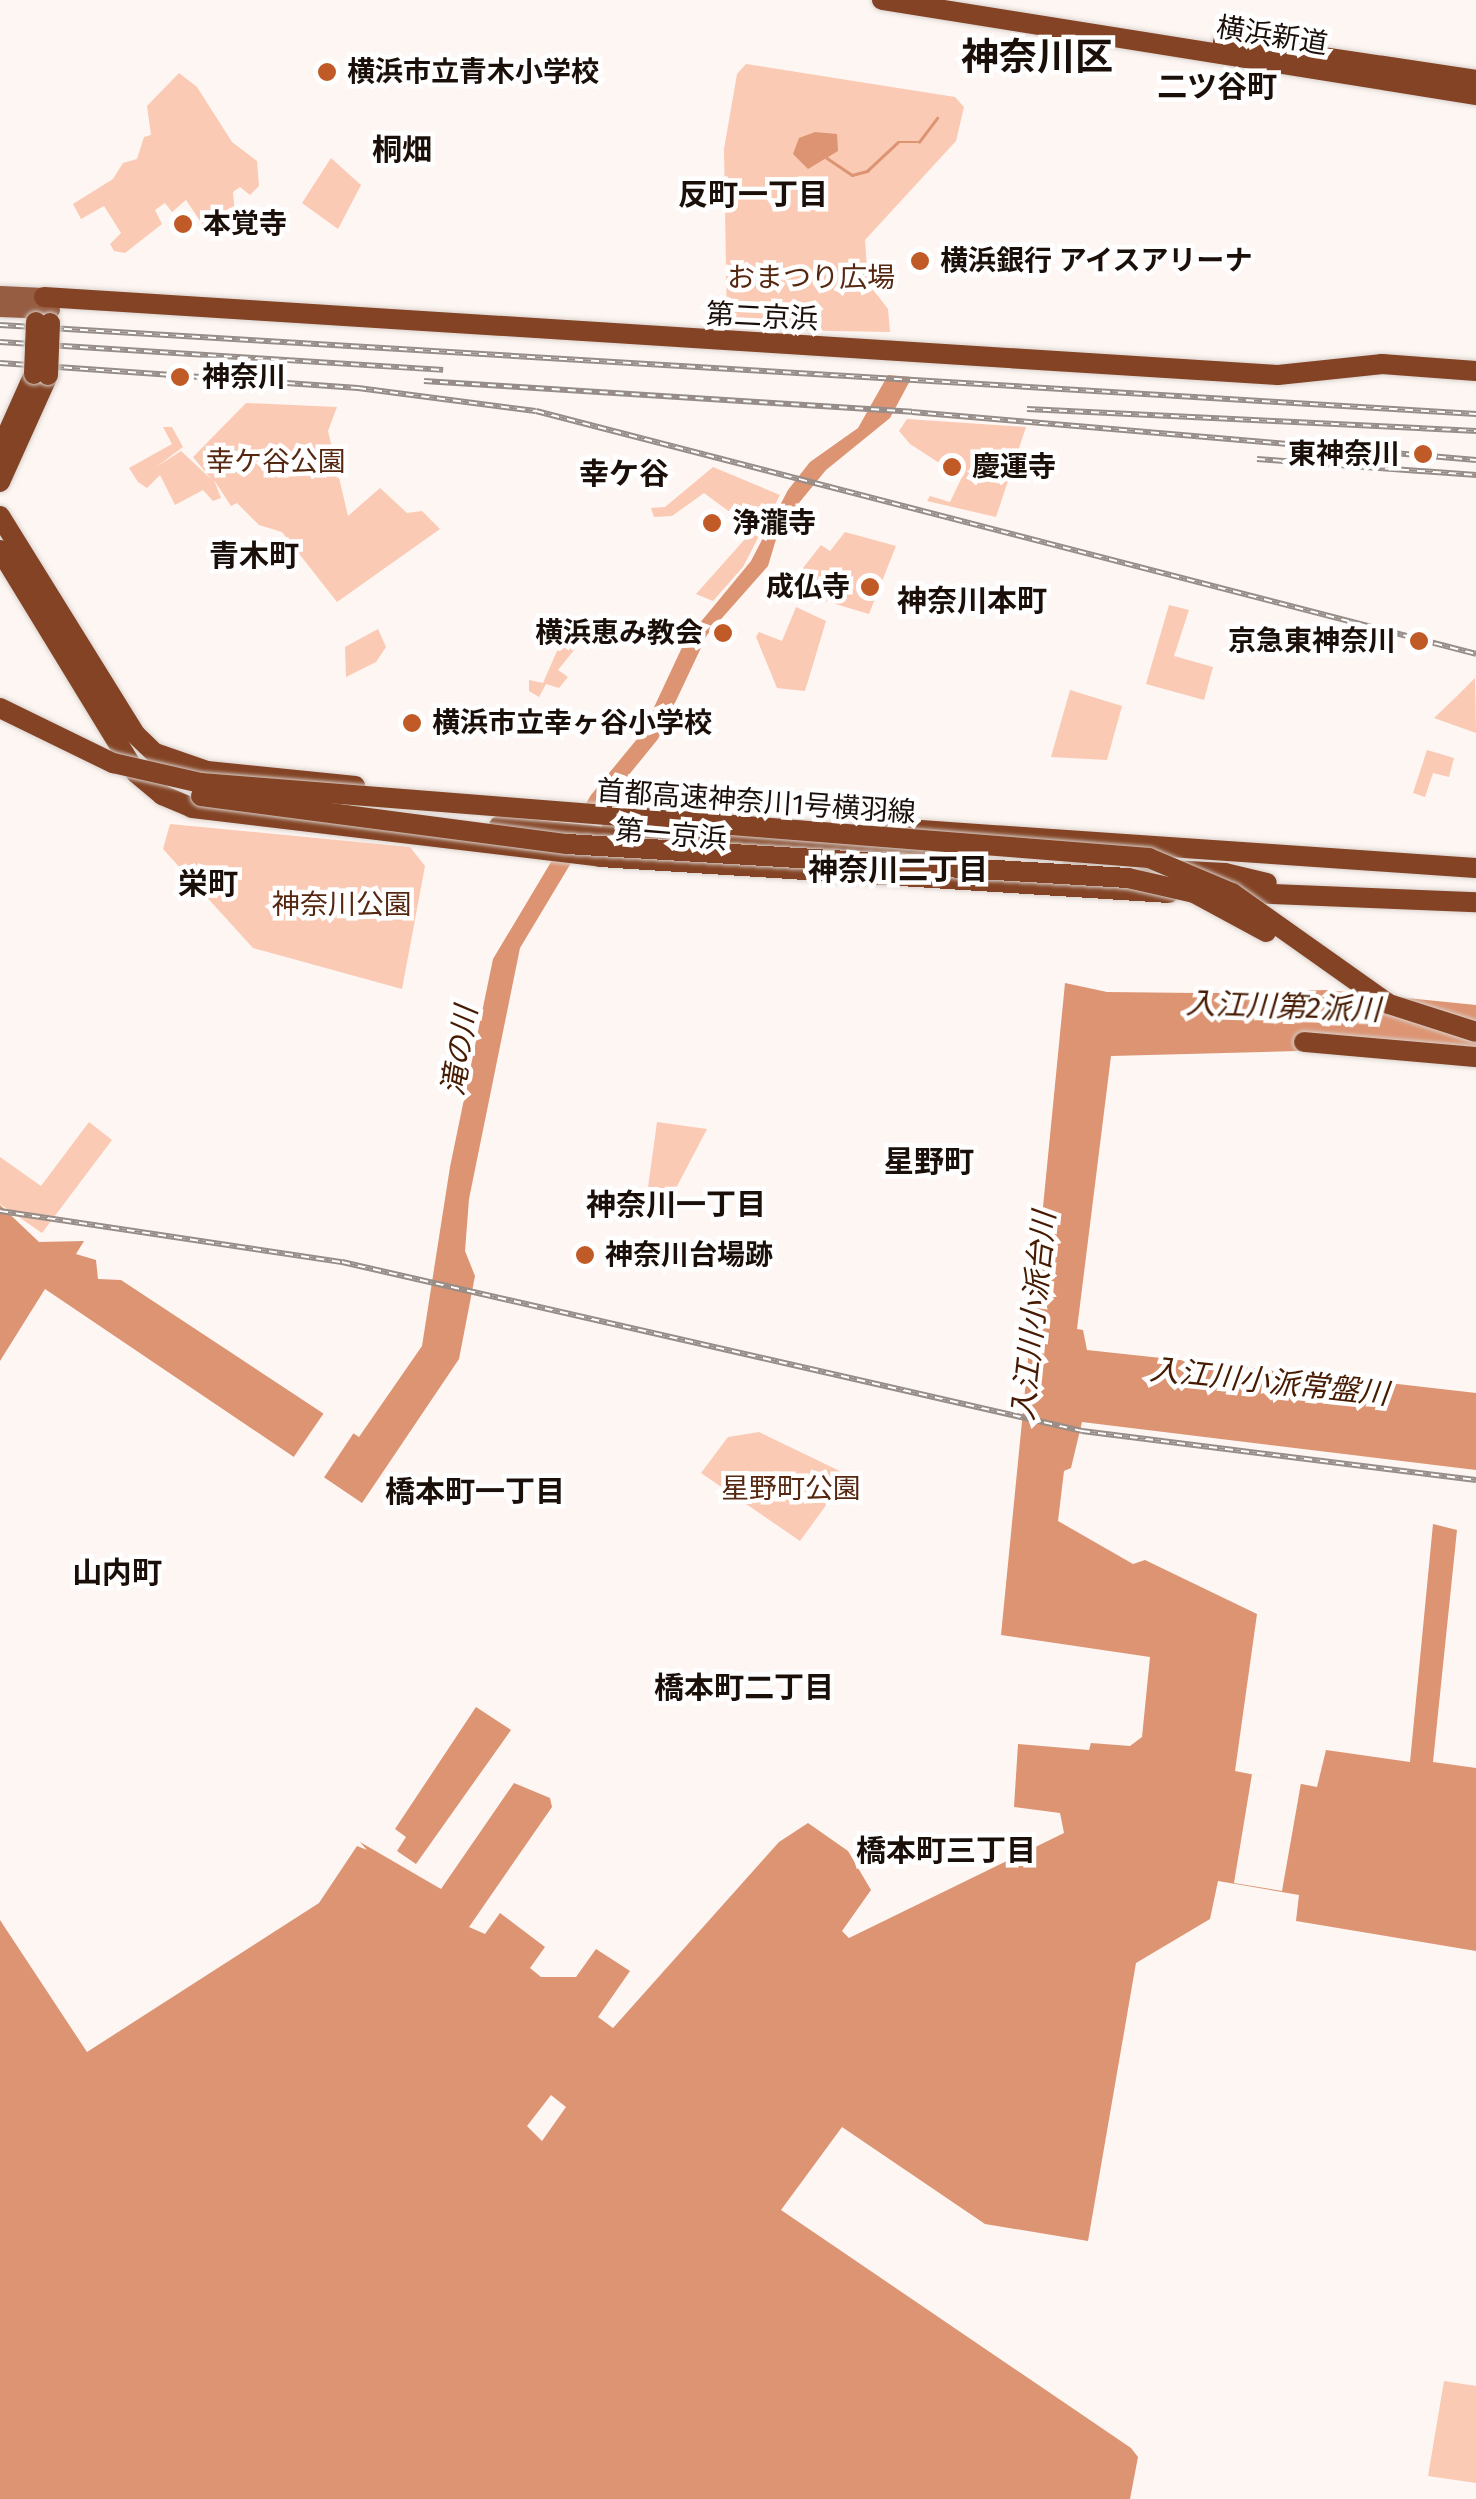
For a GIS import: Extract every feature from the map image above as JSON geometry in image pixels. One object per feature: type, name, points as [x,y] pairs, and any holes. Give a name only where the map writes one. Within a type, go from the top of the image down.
[{"type":"highway","name":"横浜新道","points":[[882,0],[1476,95]]},
{"type":"highway","name":"横浜新道","points":[[949,0],[1476,80]]},
{"type":"highway","name":"第二京浜","points":[[44,312],[1278,375],[1382,364],[1476,372]]},
{"type":"highway","name":"第二京浜","points":[[44,312],[1222,382],[1303,384],[1384,374],[1476,382]]},
{"type":"highway","points":[[0,482],[41,374],[44,312]]},
{"type":"highway","points":[[0,450],[41,374]]},
{"type":"highway","name":"第一京浜","points":[[0,516],[134,734],[166,759],[208,771],[582,813],[606,811],[1112,840],[1476,868]]},
{"type":"highway","name":"第一京浜","points":[[0,550],[136,773],[162,796],[192,808],[584,856],[1052,888],[1304,890],[1476,902]]},
{"type":"highway","name":"首都高速神奈川1号横羽線","points":[[0,710],[92,755],[178,780],[1149,858],[1232,893],[1389,1004],[1476,1032]]},
{"type":"highway","name":"首都高速神奈川1号横羽線","points":[[0,710],[132,779],[292,810],[586,846],[1148,881],[1231,910],[1383,1016],[1476,1044]]},
{"type":"highway","points":[[292,810],[745,850],[1048,860],[1112,840]]},
{"type":"highway","points":[[582,813],[631,830],[1225,873],[1304,890]]},
{"type":"highway","points":[[1376,860],[1476,884]]},
{"type":"highway","points":[[1304,1042],[1476,1057]]},
{"type":"main road","points":[[0,295],[44,312]]},
{"type":"main road","points":[[0,308],[44,312]]},
{"type":"green space","name":"おまつり広場","points":[[746,64],[955,97],[964,107],[956,141],[865,240],[868,283],[888,309],[890,332],[727,329],[724,149],[737,74]]},
{"type":"green space","points":[[179,73],[197,87],[232,142],[257,161],[259,186],[250,195],[240,187],[233,192],[235,215],[209,234],[186,200],[172,212],[165,203],[155,210],[162,224],[125,253],[114,251],[110,244],[121,233],[104,206],[81,219],[73,204],[113,179],[123,163],[137,159],[144,137],[151,135],[147,106]]},
{"type":"green space","points":[[331,158],[361,185],[338,229],[302,203]]},
{"type":"green space","name":"幸ケ谷公園","points":[[246,403],[337,407],[328,431],[348,516],[380,488],[407,513],[422,511],[440,529],[337,602],[282,532],[259,525],[237,503],[231,506],[214,480],[221,498],[213,501],[203,490],[175,505],[160,475],[147,488],[129,468],[172,444],[163,427],[172,427],[183,447],[156,467],[181,451],[212,480],[193,457]]},
{"type":"green space","name":"慶運寺","points":[[907,419],[1026,427],[996,517],[927,501],[930,496],[950,502],[966,469],[951,463],[947,468],[910,444],[899,431]]},
{"type":"green space","points":[[713,467],[780,495],[743,567],[713,601],[696,594],[745,539],[746,524],[704,493],[672,516],[654,517],[651,508],[665,507]]},
{"type":"green space","points":[[845,532],[896,546],[869,614],[798,593],[808,581],[803,568],[821,545],[830,551]]},
{"type":"green space","points":[[1169,605],[1189,610],[1174,656],[1213,667],[1204,700],[1146,684]]},
{"type":"green space","points":[[796,607],[826,621],[805,691],[777,688],[756,637],[759,632],[782,641]]},
{"type":"green space","points":[[378,629],[386,647],[376,662],[346,677],[345,647]]},
{"type":"green space","points":[[575,641],[579,644],[558,670],[568,677],[559,688],[546,684],[539,697],[529,691],[529,680],[543,683],[557,651]]},
{"type":"green space","points":[[1475,678],[1476,733],[1434,718],[1456,697]]},
{"type":"green space","points":[[1070,690],[1122,706],[1107,760],[1051,757]]},
{"type":"green space","points":[[1427,750],[1454,758],[1449,777],[1433,773],[1425,797],[1413,793]]},
{"type":"green space","name":"神奈川公園","points":[[170,824],[410,847],[425,866],[402,989],[253,948],[163,849]]},
{"type":"green space","points":[[89,1122],[112,1140],[42,1233],[0,1204],[0,1157],[41,1186]]},
{"type":"green space","points":[[657,1122],[707,1129],[675,1190],[669,1188],[662,1202],[646,1202]]},
{"type":"green space","name":"星野町公園","points":[[759,1432],[848,1475],[800,1541],[701,1473],[728,1437]]},
{"type":"green space","points":[[1444,2381],[1476,2386],[1476,2483],[1428,2476]]},
{"type":"water","points":[[815,132],[837,134],[838,151],[808,169],[793,154],[799,138]]},
{"type":"water","points":[[888,375],[912,377],[890,418],[826,470],[780,526],[768,566],[707,635],[658,739],[610,798],[520,948],[469,1199],[465,1251],[475,1276],[459,1359],[362,1503],[45,1289],[0,1361],[0,1205],[39,1242],[84,1241],[76,1254],[96,1260],[98,1279],[121,1280],[359,1437],[422,1346],[450,1167],[493,959],[591,795],[642,733],[685,641],[751,561],[788,490],[810,462],[858,428]]},
{"type":"water","points":[[1065,983],[1107,992],[1197,993],[1198,999],[1212,999],[1213,993],[1327,990],[1476,1005],[1476,1063],[1334,1050],[1111,1056],[1077,1329],[1083,1330],[1087,1350],[1327,1376],[1348,1371],[1354,1379],[1476,1393],[1476,1470],[1082,1422],[1071,1468],[1064,1471],[1058,1521],[1133,1564],[1145,1560],[1257,1614],[1235,1771],[1317,1787],[1326,1750],[1410,1762],[1433,1524],[1457,1530],[1433,1762],[1476,1768],[1476,1951],[1296,1921],[1299,1895],[1218,1881],[1210,1919],[1136,1963],[1088,2241],[985,2224],[842,2127],[781,2210],[1131,2448],[1138,2457],[1130,2499],[0,2499],[0,1920],[87,2052],[319,1903],[357,1846],[367,1850],[360,1842],[441,1889],[514,1783],[550,1798],[552,1807],[469,1927],[485,1934],[500,1913],[545,1947],[530,1968],[541,1977],[576,1977],[596,1949],[630,1971],[598,2017],[613,2028],[779,1842],[808,1823],[848,1851],[871,1890],[842,1931],[849,1938],[1064,1833],[1060,1813],[1014,1807],[1018,1744],[1089,1750],[1091,1743],[1130,1746],[1142,1737],[1150,1657],[1001,1635]],"holes":[[[551,2095],[566,2107],[542,2141],[527,2126]]]},
{"type":"water","points":[[476,1707],[511,1730],[416,1864],[397,1851],[406,1837],[395,1829]]},
{"type":"pier","points":[[326,1410],[355,1431],[323,1479],[293,1458]]},
{"type":"pier","points":[[1252,1774],[1301,1783],[1282,1891],[1234,1883]]},
{"type":"waterway","points":[[827,158],[852,175],[867,171],[898,142],[919,142],[937,118]]},
{"type":"railway","points":[[0,325],[1476,414]]},
{"type":"railway","points":[[0,342],[443,370]]},
{"type":"railway","points":[[0,363],[358,388],[536,411],[1476,654]]},
{"type":"railway","points":[[424,381],[912,412],[1476,460]]},
{"type":"railway","points":[[1027,409],[1476,431]]},
{"type":"railway","points":[[1257,459],[1476,475]]},
{"type":"railway","points":[[0,1211],[342,1262],[1082,1431],[1476,1480]]},
{"type":"place","name":"横浜市立青木小学校","points":[[327,72]]},
{"type":"place","name":"本覚寺","points":[[183,224]]},
{"type":"place","name":"横浜銀行 アイスアリーナ","points":[[920,261]]},
{"type":"place","name":"神奈川","points":[[180,377]]},
{"type":"place","name":"東神奈川","points":[[1423,454]]},
{"type":"place","name":"慶運寺","points":[[952,467]]},
{"type":"place","name":"浄瀧寺","points":[[712,523]]},
{"type":"place","name":"成仏寺","points":[[870,587]]},
{"type":"place","name":"横浜恵み教会","points":[[723,633]]},
{"type":"place","name":"京急東神奈川","points":[[1419,641]]},
{"type":"place","name":"横浜市立幸ヶ谷小学校","points":[[412,723]]},
{"type":"place","name":"神奈川台場跡","points":[[585,1255]]},
{"type":"district","name":"神奈川区","points":[[1037,58]]},
{"type":"district","name":"二ツ谷町","points":[[1217,87]]},
{"type":"district","name":"桐畑","points":[[402,150]]},
{"type":"district","name":"反町一丁目","points":[[753,195]]},
{"type":"district","name":"幸ケ谷","points":[[624,474]]},
{"type":"district","name":"青木町","points":[[254,556]]},
{"type":"district","name":"神奈川本町","points":[[972,601]]},
{"type":"district","name":"神奈川二丁目","points":[[898,870]]},
{"type":"district","name":"栄町","points":[[208,884]]},
{"type":"district","name":"星野町","points":[[929,1162]]},
{"type":"district","name":"神奈川一丁目","points":[[676,1205]]},
{"type":"district","name":"橋本町一丁目","points":[[475,1492]]},
{"type":"district","name":"山内町","points":[[117,1573]]},
{"type":"district","name":"橋本町二丁目","points":[[744,1688]]},
{"type":"district","name":"橋本町三丁目","points":[[946,1851]]},
{"type":"water label","name":"入江川第2派川","points":[[1283,1007]]},
{"type":"water label","name":"滝の川","points":[[460,1051]]},
{"type":"water label","name":"入江川小派台川","points":[[1034,1316]]},
{"type":"water label","name":"入江川小派常盤川","points":[[1269,1382]]}]
